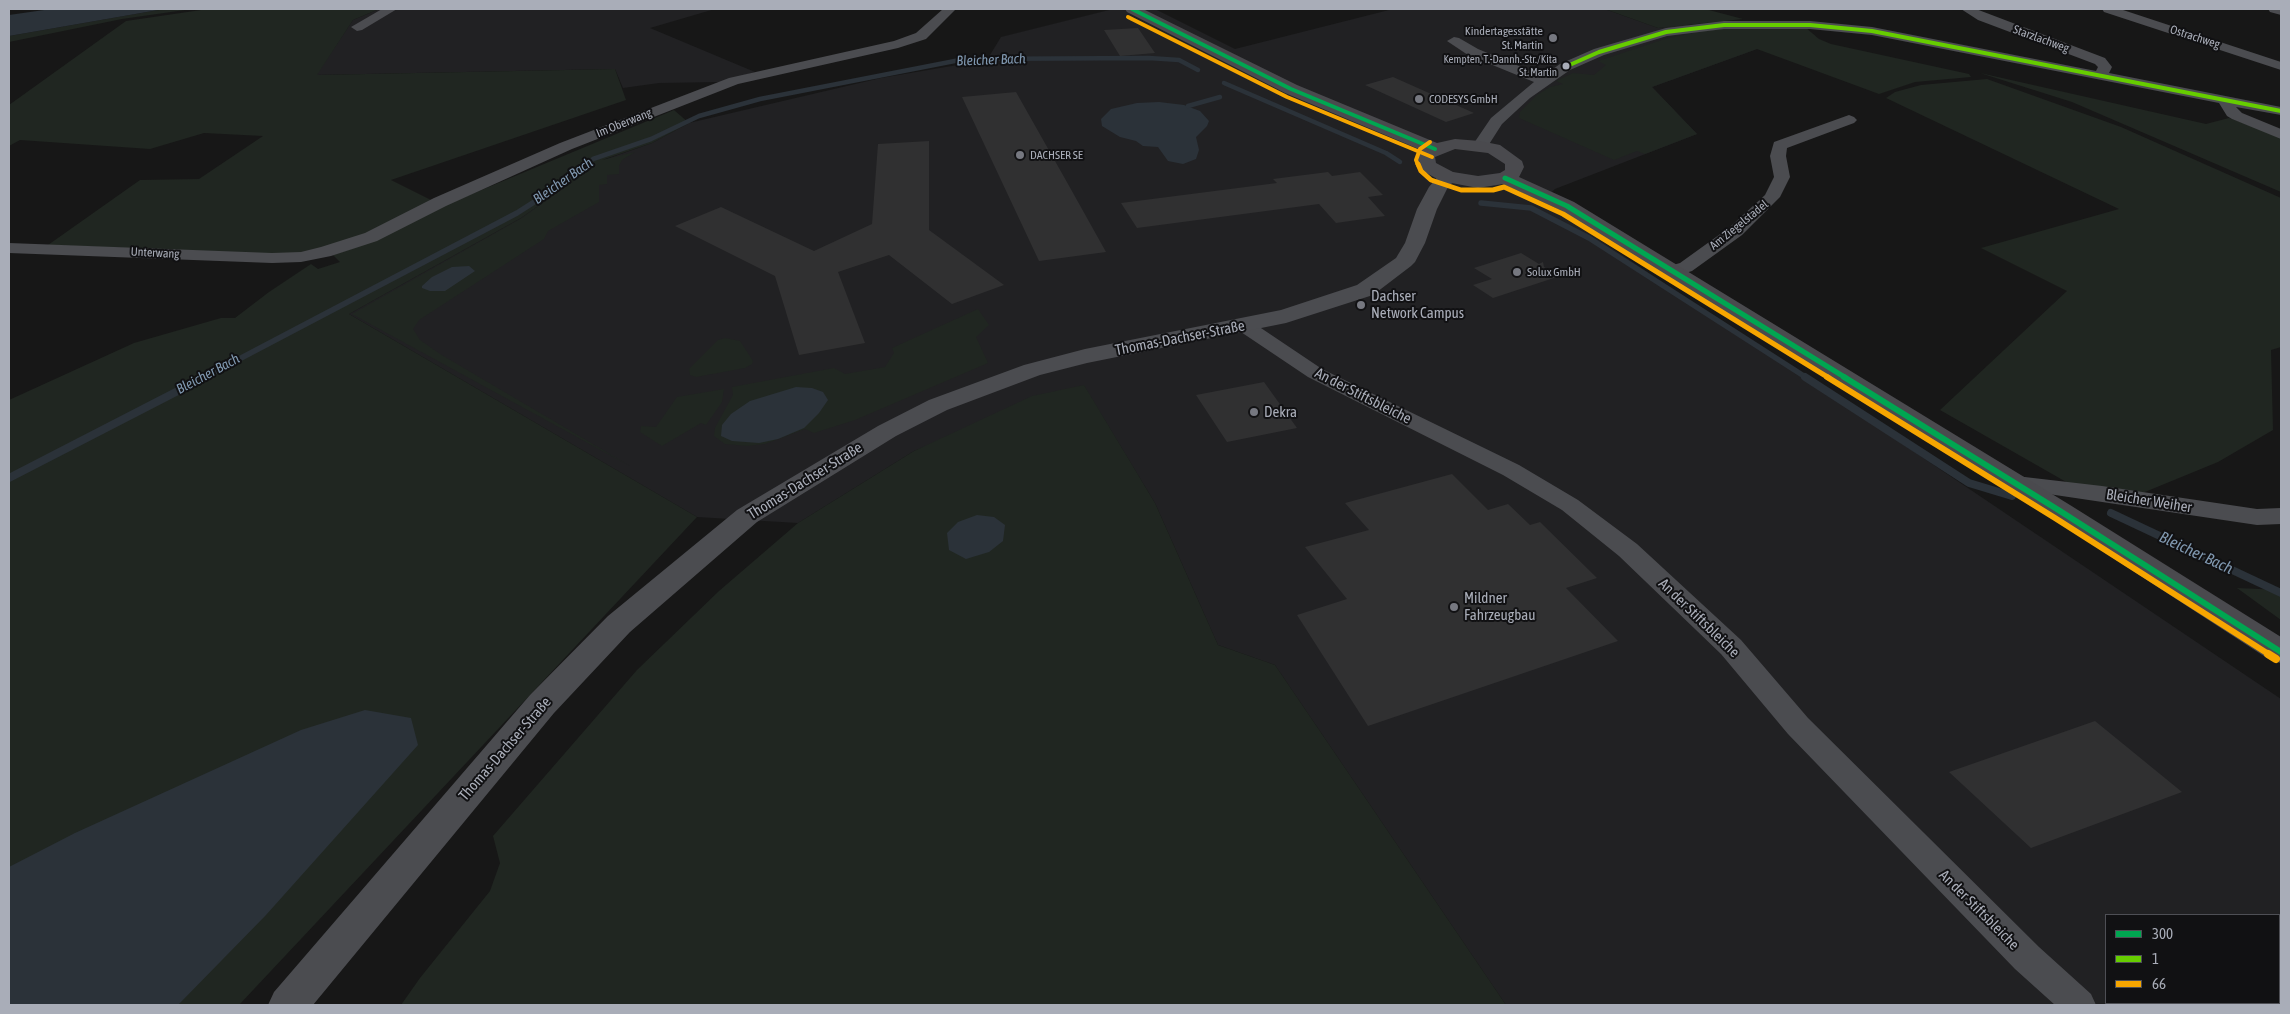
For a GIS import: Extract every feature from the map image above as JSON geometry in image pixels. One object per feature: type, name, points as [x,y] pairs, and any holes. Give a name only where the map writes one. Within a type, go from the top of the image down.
[{"type":"main road","points":[[1132,9],[1291,89],[1435,149]]},
{"type":"main road","points":[[1455,144],[1480,146],[1506,154],[1513,160],[1515,167],[1513,173],[1505,178],[1478,182],[1448,178],[1428,166],[1425,160],[1427,154],[1435,149],[1455,144]]},
{"type":"main road","points":[[1505,178],[1566,206],[1673,271],[2016,483],[2281,652]]},
{"type":"street","points":[[357,27],[391,9]]},
{"type":"street","name":"Im Oberwang","points":[[301,257],[325,252],[371,237],[440,202],[566,146],[734,81],[898,44],[921,36],[950,9]]},
{"type":"street","name":"Starzlachweg","points":[[1967,9],[1983,17],[2100,61],[2105,67],[2102,75]]},
{"type":"street","name":"Ostrachweg","points":[[2108,9],[2281,66]]},
{"type":"street","points":[[2274,9],[2281,11]]},
{"type":"street","points":[[1774,11],[1792,16]]},
{"type":"street","points":[[1480,146],[1496,121],[1544,81],[1582,59],[1666,32],[1698,27],[1759,24],[1810,24],[1872,31],[2281,110]]},
{"type":"street","points":[[1454,41],[1473,52],[1544,81]]},
{"type":"street","points":[[2224,99],[2237,116],[2281,134]]},
{"type":"street","name":"Am Ziegelstadel","points":[[1673,271],[1686,266],[1736,231],[1772,198],[1782,177],[1778,156],[1780,145],[1849,120]]},
{"type":"street","name":"Thomas-Dachser-Straße","points":[[288,1005],[542,704],[619,624],[747,516],[826,466],[887,431],[938,405],[1032,370],[1085,356],[1245,326],[1319,307],[1365,290],[1404,262],[1415,243],[1427,209],[1439,186],[1448,178]]},
{"type":"street","name":"Unterwang","points":[[9,248],[272,258],[301,257]]},
{"type":"street","name":"An der Stiftsbleiche","points":[[1245,326],[1265,342],[1315,373],[1511,470],[1570,505],[1628,550],[1732,647],[1798,726],[2027,958],[2079,1005]]},
{"type":"street","name":"Bleicher Weiher","points":[[2016,483],[2102,493],[2257,517],[2281,516]]},
{"type":"shaded area","points":[[51,9],[164,9],[9,36],[9,15]]},
{"type":"shaded area","points":[[164,9],[192,9],[122,19],[9,42],[9,36]]},
{"type":"shaded area","points":[[208,9],[379,9],[353,20],[317,75],[615,69],[626,100],[391,180],[443,206],[674,110],[689,123],[652,143],[602,160],[635,152],[622,160],[619,166],[619,174],[607,175],[607,184],[599,185],[599,202],[548,231],[544,239],[419,320],[413,329],[420,340],[440,354],[630,466],[352,314],[522,218],[602,161],[521,218],[349,314],[697,517],[239,1005],[9,1005],[9,400],[134,343],[221,318],[235,318],[269,292],[311,264],[318,269],[340,262],[333,255],[368,243],[307,253],[274,254],[48,245],[140,180],[199,179],[263,136],[204,133],[150,149],[20,140],[9,146],[9,105],[126,21]]},
{"type":"shaded area","points":[[379,9],[715,9],[650,28],[755,72],[721,82],[659,83],[623,88],[615,69],[316,75],[353,20]]},
{"type":"shaded area","points":[[1113,9],[1155,9],[1235,49],[1393,9],[1605,9],[1658,28],[1684,24],[1757,49],[1652,87],[1697,134],[1555,189],[1542,201],[2281,699],[2281,1005],[1506,1005],[1275,665],[1218,645],[1155,503],[1084,386],[914,451],[798,523],[697,517],[349,314],[521,218],[601,161],[652,143],[689,123],[881,78],[987,60],[1001,37]]},
{"type":"shaded area","points":[[1605,9],[1705,9],[1743,19],[1658,28]]},
{"type":"shaded area","points":[[1739,27],[1805,27],[1819,39],[1831,44],[1969,74],[1971,77],[1915,82],[1879,94],[1757,49],[1652,87],[1697,134],[1645,154],[1637,151],[1614,160],[1519,118],[1520,112],[1537,95],[1550,87],[1563,84],[1556,81],[1573,73],[1594,75],[1606,65],[1598,61],[1665,39],[1703,31]]},
{"type":"shaded area","points":[[1980,73],[2206,124],[2229,118],[2281,137],[2281,192],[2072,102]]},
{"type":"shaded area","points":[[1987,79],[2121,127],[2281,198],[2281,347],[2271,350],[2273,430],[2218,462],[2140,494],[2075,487],[1940,410],[2067,291],[1981,248],[2119,209],[1886,98],[1895,92],[1921,85]]},
{"type":"shaded area","points":[[1159,102],[1184,105],[1200,111],[1209,121],[1207,126],[1196,137],[1199,150],[1196,159],[1183,164],[1168,161],[1158,147],[1143,146],[1136,141],[1120,137],[1102,126],[1101,119],[1111,109],[1137,103]]},
{"type":"shaded area","points":[[469,266],[475,271],[445,291],[430,291],[422,288],[432,277],[452,267]]},
{"type":"shaded area","points":[[978,309],[989,325],[976,337],[988,363],[855,420],[814,433],[805,429],[765,444],[747,446],[725,444],[714,436],[715,428],[733,395],[732,387],[834,368],[845,374],[885,367],[894,353],[892,348]]},
{"type":"shaded area","points":[[725,338],[740,341],[753,361],[752,364],[745,368],[696,377],[690,375],[689,369],[718,340]]},
{"type":"shaded area","points":[[1084,385],[1155,503],[1218,645],[1275,665],[1506,1005],[401,1005],[420,978],[490,891],[500,863],[493,836],[637,670],[719,591],[798,523],[914,451],[1032,396]]},
{"type":"shaded area","points":[[796,387],[812,388],[823,392],[828,400],[819,413],[804,428],[778,439],[759,443],[732,441],[721,436],[722,425],[731,414],[750,401]]},
{"type":"shaded area","points":[[724,389],[722,402],[706,425],[701,423],[662,446],[640,432],[641,426],[656,427],[677,397]]},
{"type":"shaded area","points":[[977,515],[994,517],[1005,525],[1003,541],[989,552],[966,559],[949,550],[947,533],[958,522]]},
{"type":"shaded area","points":[[2237,588],[2281,590],[2281,620]]},
{"type":"shaded area","points":[[365,710],[411,718],[418,745],[266,915],[178,1005],[9,1005],[9,867],[75,833],[301,730]]},
{"type":"building","points":[[1138,28],[1155,53],[1120,56],[1104,30]]},
{"type":"building","name":"CODESYS GmbH","points":[[1393,77],[1474,113],[1446,122],[1365,85]]},
{"type":"building","name":"DACHSER SE","points":[[1016,92],[1106,252],[1039,261],[962,97]]},
{"type":"building","points":[[929,141],[929,230],[1004,285],[952,304],[889,255],[838,272],[865,343],[799,355],[775,276],[675,226],[721,207],[814,251],[872,224],[878,144]]},
{"type":"building","points":[[1328,172],[1332,176],[1360,172],[1383,195],[1368,197],[1385,216],[1336,223],[1319,204],[1137,228],[1121,203],[1277,183],[1273,179]]},
{"type":"building","name":"Solux GmbH","points":[[1521,253],[1539,264],[1543,262],[1544,267],[1560,276],[1493,298],[1473,285],[1492,279],[1474,268]]},
{"type":"building","name":"Dekra","points":[[1264,382],[1297,428],[1227,442],[1196,395]]},
{"type":"building","name":"Mildner Fahrzeugbau","points":[[1452,474],[1488,510],[1508,504],[1530,525],[1540,522],[1597,578],[1566,588],[1618,641],[1368,726],[1297,615],[1347,599],[1305,547],[1369,530],[1345,503]]},
{"type":"building","points":[[2095,721],[2182,792],[2031,848],[1949,772]]},
{"type":"waterway","name":"Bleicher Bach","points":[[585,165],[593,159],[651,139],[699,116],[760,99],[965,59],[1149,58],[1179,60],[1198,70]]},
{"type":"waterway","name":"Bleicher Bach","points":[[1224,83],[1386,153],[1400,162]]},
{"type":"waterway","points":[[1188,106],[1220,97]]},
{"type":"waterway","name":"Bleicher Bach","points":[[203,378],[517,213],[556,188],[587,164]]},
{"type":"waterway","name":"Bleicher Bach","points":[[1481,203],[1531,208],[1589,238],[1807,378]]},
{"type":"waterway","name":"Bleicher Bach","points":[[9,478],[205,377]]},
{"type":"waterway","name":"Bleicher Bach","points":[[1805,377],[1969,483],[2012,496]]},
{"type":"waterway","name":"Bleicher Bach","points":[[2111,513],[2281,593]]},
{"type":"transit line","name":"300","points":[[1132,9],[1291,89],[1435,149]]},
{"type":"transit line","name":"66","points":[[1128,17],[1287,97],[1432,157]]},
{"type":"transit line","name":"1","points":[[1565,67],[1599,52],[1666,32],[1724,25],[1810,25],[1872,31],[2281,111]]},
{"type":"transit line","name":"66","points":[[1430,142],[1420,149],[1416,160],[1421,171],[1431,180],[1461,190],[1493,190],[1504,187],[1563,214],[2055,518],[2276,659]]},
{"type":"transit line","name":"300","points":[[1505,178],[1567,206],[2060,511],[2281,652]]},
{"type":"place","name":"Kindertagesstätte St. Martin","points":[[1553,38]]},
{"type":"place","name":"Kempten, T.-Dannh.-Str./Kita St. Martin","points":[[1566,66]]},
{"type":"place","name":"CODESYS GmbH","points":[[1419,99]]},
{"type":"place","name":"DACHSER SE","points":[[1020,155]]},
{"type":"place","name":"Solux GmbH","points":[[1517,272]]},
{"type":"place","name":"Dachser Network Campus","points":[[1361,305]]},
{"type":"place","name":"Dekra","points":[[1254,412]]},
{"type":"place","name":"Mildner Fahrzeugbau","points":[[1454,607]]}]
